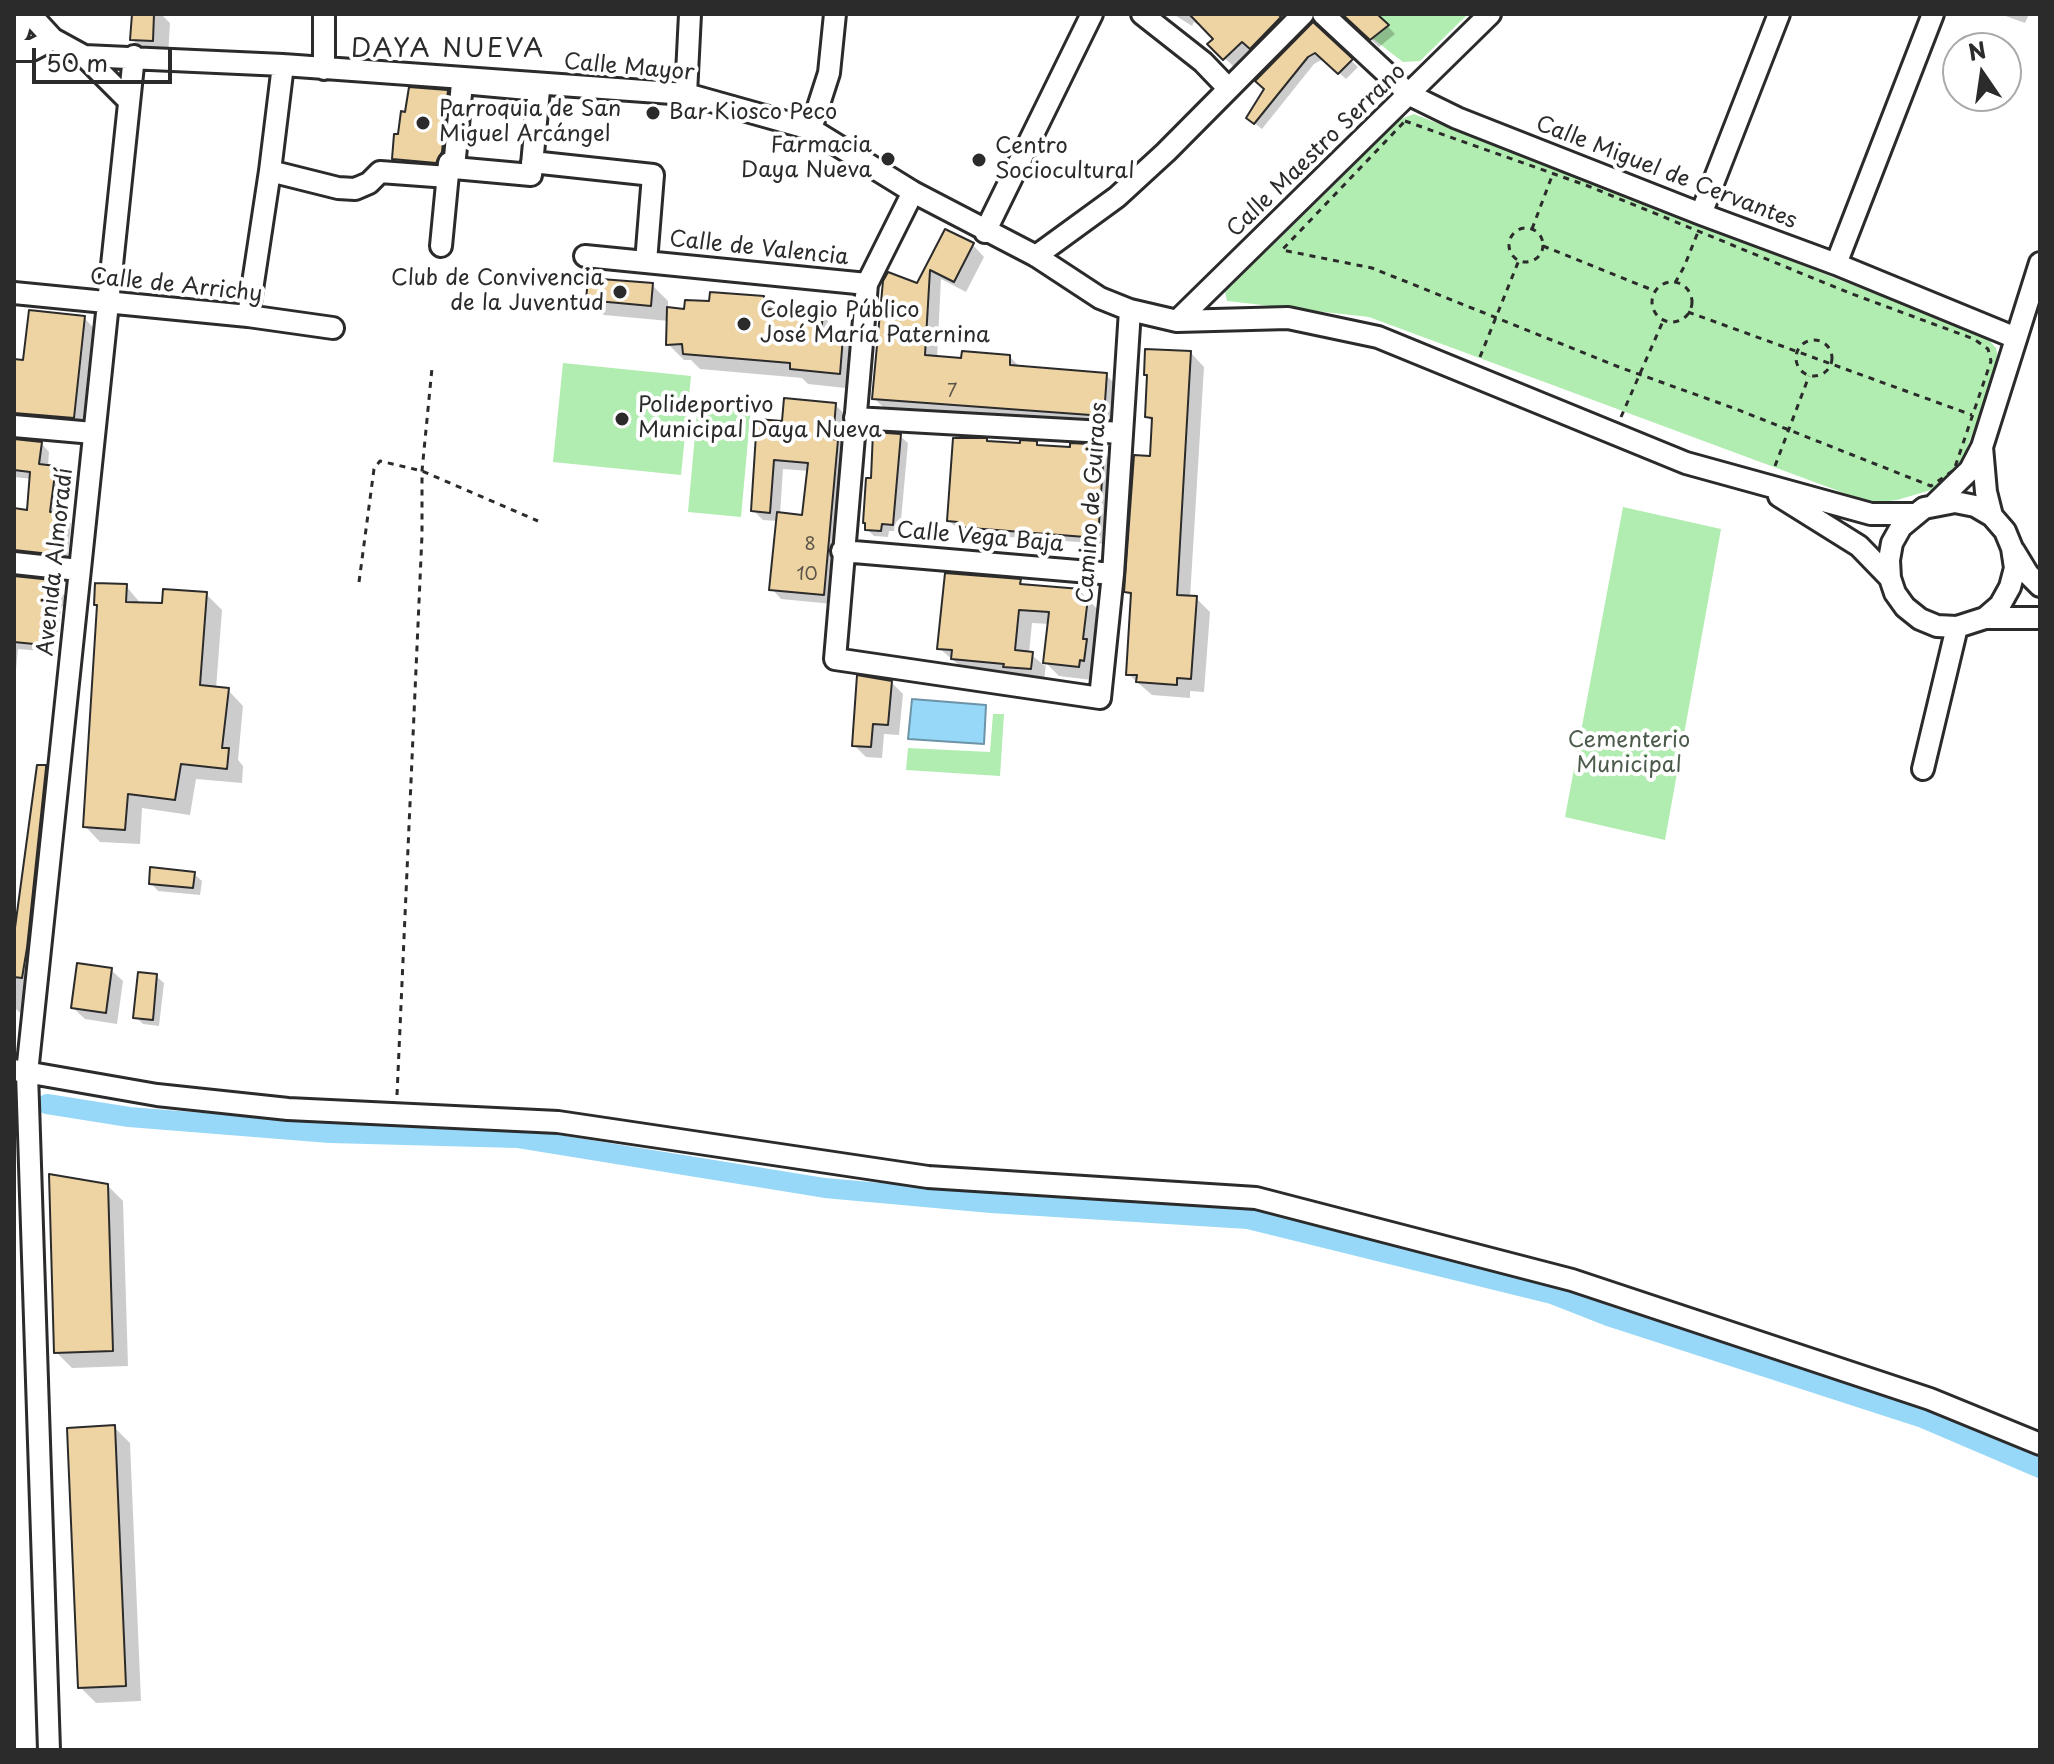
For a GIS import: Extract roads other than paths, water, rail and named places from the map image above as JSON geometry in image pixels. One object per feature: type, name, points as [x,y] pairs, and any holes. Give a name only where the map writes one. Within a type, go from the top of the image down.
[{"type":"street","points":[[14,35],[18,32],[23,14]]},
{"type":"street","points":[[30,14],[53,39],[84,56],[129,101]]},
{"type":"street","points":[[324,14],[324,69]]},
{"type":"street","points":[[686,94],[690,14]]},
{"type":"street","points":[[811,129],[829,73],[835,14]]},
{"type":"street","points":[[985,232],[1092,14]]},
{"type":"street","points":[[1142,14],[1203,62],[1228,88]]},
{"type":"street","points":[[1036,256],[1117,197],[1303,14]]},
{"type":"street","name":"Calle Miguel de Cervantes","points":[[1323,14],[1410,95],[1457,118],[1700,223],[1836,264],[2016,338]]},
{"type":"street","name":"Calle Maestro Serrano","points":[[1177,321],[1490,14]]},
{"type":"street","points":[[1700,223],[1779,14]]},
{"type":"street","points":[[1836,264],[1933,14]]},
{"type":"street","points":[[14,50],[32,50],[53,39]]},
{"type":"street","name":"Calle Mayor","points":[[84,56],[283,65],[686,94],[811,129],[913,192],[1036,256],[1100,298],[1130,310],[1177,321],[1288,318],[1378,337],[1686,463],[1767,479]]},
{"type":"street","name":"Avenida Almoradí","points":[[49,1750],[21,1072],[134,56]]},
{"type":"street","points":[[248,316],[283,65]]},
{"type":"street","points":[[441,246],[457,79]]},
{"type":"street","points":[[462,83],[539,90],[532,162],[531,175],[454,168],[462,83]]},
{"type":"street","name":"Calle de Valencia","points":[[532,162],[653,175],[646,262]]},
{"type":"street","points":[[270,171],[347,189],[369,183],[380,172],[448,177]]},
{"type":"street","points":[[842,551],[867,284],[913,192]]},
{"type":"street","name":"Calle de Valencia","points":[[585,256],[867,284]]},
{"type":"street","points":[[2040,263],[1982,447],[1970,470],[1935,504],[1914,514],[1901,527],[1892,543],[1889,560],[1895,593],[1905,607],[1920,619],[1937,626],[1957,627],[1985,618],[2040,618]]},
{"type":"street","name":"Calle de Arrichy","points":[[14,293],[248,316],[333,328]]},
{"type":"street","name":"Camino de Guiraos","points":[[842,551],[835,659],[1100,698],[1113,574],[1130,310]]},
{"type":"street","points":[[855,418],[1122,433]]},
{"type":"street","points":[[14,426],[93,433]]},
{"type":"street","points":[[1982,447],[1986,492],[1992,516]]},
{"type":"street","points":[[1767,479],[1871,514],[1914,514]]},
{"type":"street","points":[[1767,479],[1859,546],[1890,578]]},
{"type":"street","points":[[1935,504],[1955,502],[1975,506],[1992,516],[2005,531],[2028,574],[2040,586]]},
{"type":"street","points":[[1985,618],[2000,605],[2010,587],[2015,568],[2012,548]]},
{"type":"street","name":"Calle Vega Baja","points":[[842,551],[1113,574]]},
{"type":"street","points":[[14,563],[79,570]]},
{"type":"street","points":[[1923,769],[1957,627]]},
{"type":"street","points":[[21,1072],[157,1095],[288,1109],[558,1122],[928,1177],[1256,1198],[1572,1280],[1930,1399],[2040,1444]]},
{"type":"water","points":[[912,699],[986,705],[984,744],[908,739]]},
{"type":"waterway","points":[[47,1104],[129,1117],[330,1133],[517,1138],[825,1188],[991,1203],[1248,1219],[1552,1294],[1608,1316],[1923,1418],[2040,1468]]},
{"type":"place","name":"Bar Kiosco Peco","points":[[653,113]]},
{"type":"place","name":"Parroquia de San Miguel Arcángel","points":[[423,123]]},
{"type":"place","name":"Farmacia Daya Nueva","points":[[888,159]]},
{"type":"place","name":"Centro Sociocultural","points":[[979,160]]},
{"type":"place","name":"Club de Convivencia de la Juventud","points":[[620,292]]},
{"type":"place","name":"Colegio Público José María Paternina","points":[[744,324]]},
{"type":"place","name":"Polideportivo Municipal Daya Nueva","points":[[622,419]]},
{"type":"district","name":"DAYA NUEVA","points":[[448,50]]},
{"type":"park label","name":"Cementerio Municipal","points":[[1629,754]]}]
